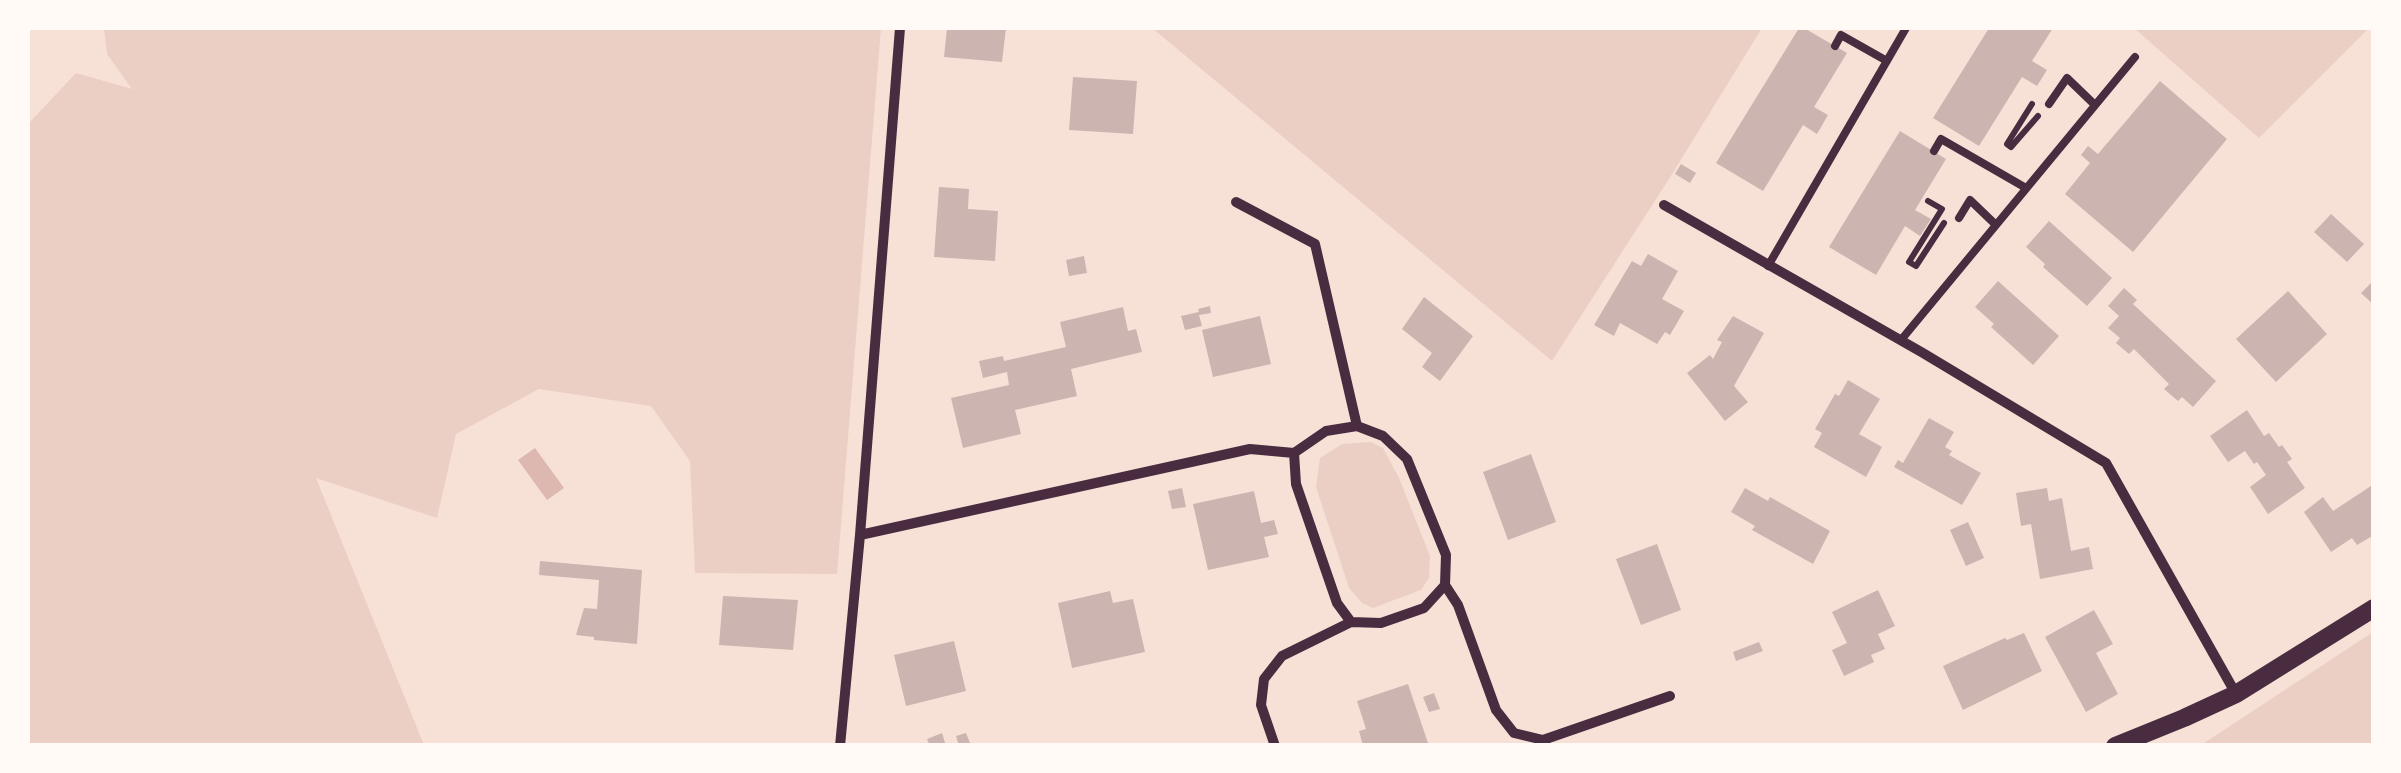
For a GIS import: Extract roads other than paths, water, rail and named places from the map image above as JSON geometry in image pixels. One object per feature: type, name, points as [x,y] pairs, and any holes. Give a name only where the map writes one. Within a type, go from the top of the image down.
[{"type":"street","points":[[840,746],[900,28]]},
{"type":"street","points":[[1236,202],[1315,244],[1357,426]]},
{"type":"street","points":[[1664,205],[1902,340],[2106,463],[2236,694]]},
{"type":"street","points":[[860,535],[1250,448],[1294,453],[1326,432],[1357,426],[1382,436],[1407,459],[1446,555],[1445,584],[1458,604],[1496,710],[1514,733],[1544,740],[1670,696]]},
{"type":"street","points":[[1294,453],[1296,484],[1337,603],[1351,622]]},
{"type":"street","points":[[1275,746],[1261,705],[1264,679],[1282,656],[1351,622],[1381,623],[1424,608],[1445,584]]},
{"type":"street","points":[[2114,746],[2236,694],[2374,608]]},
{"type":"lane","points":[[1768,266],[1906,28]]},
{"type":"lane","points":[[1835,46],[1844,31],[1887,61]]},
{"type":"lane","points":[[1902,340],[2135,57]]},
{"type":"lane","points":[[2049,104],[2067,78],[2095,105]]},
{"type":"lane","points":[[1960,150],[1967,138]]},
{"type":"lane","points":[[1934,152],[1941,139],[2026,188]]},
{"type":"lane","points":[[1959,218],[1970,200],[1996,224]]}]
